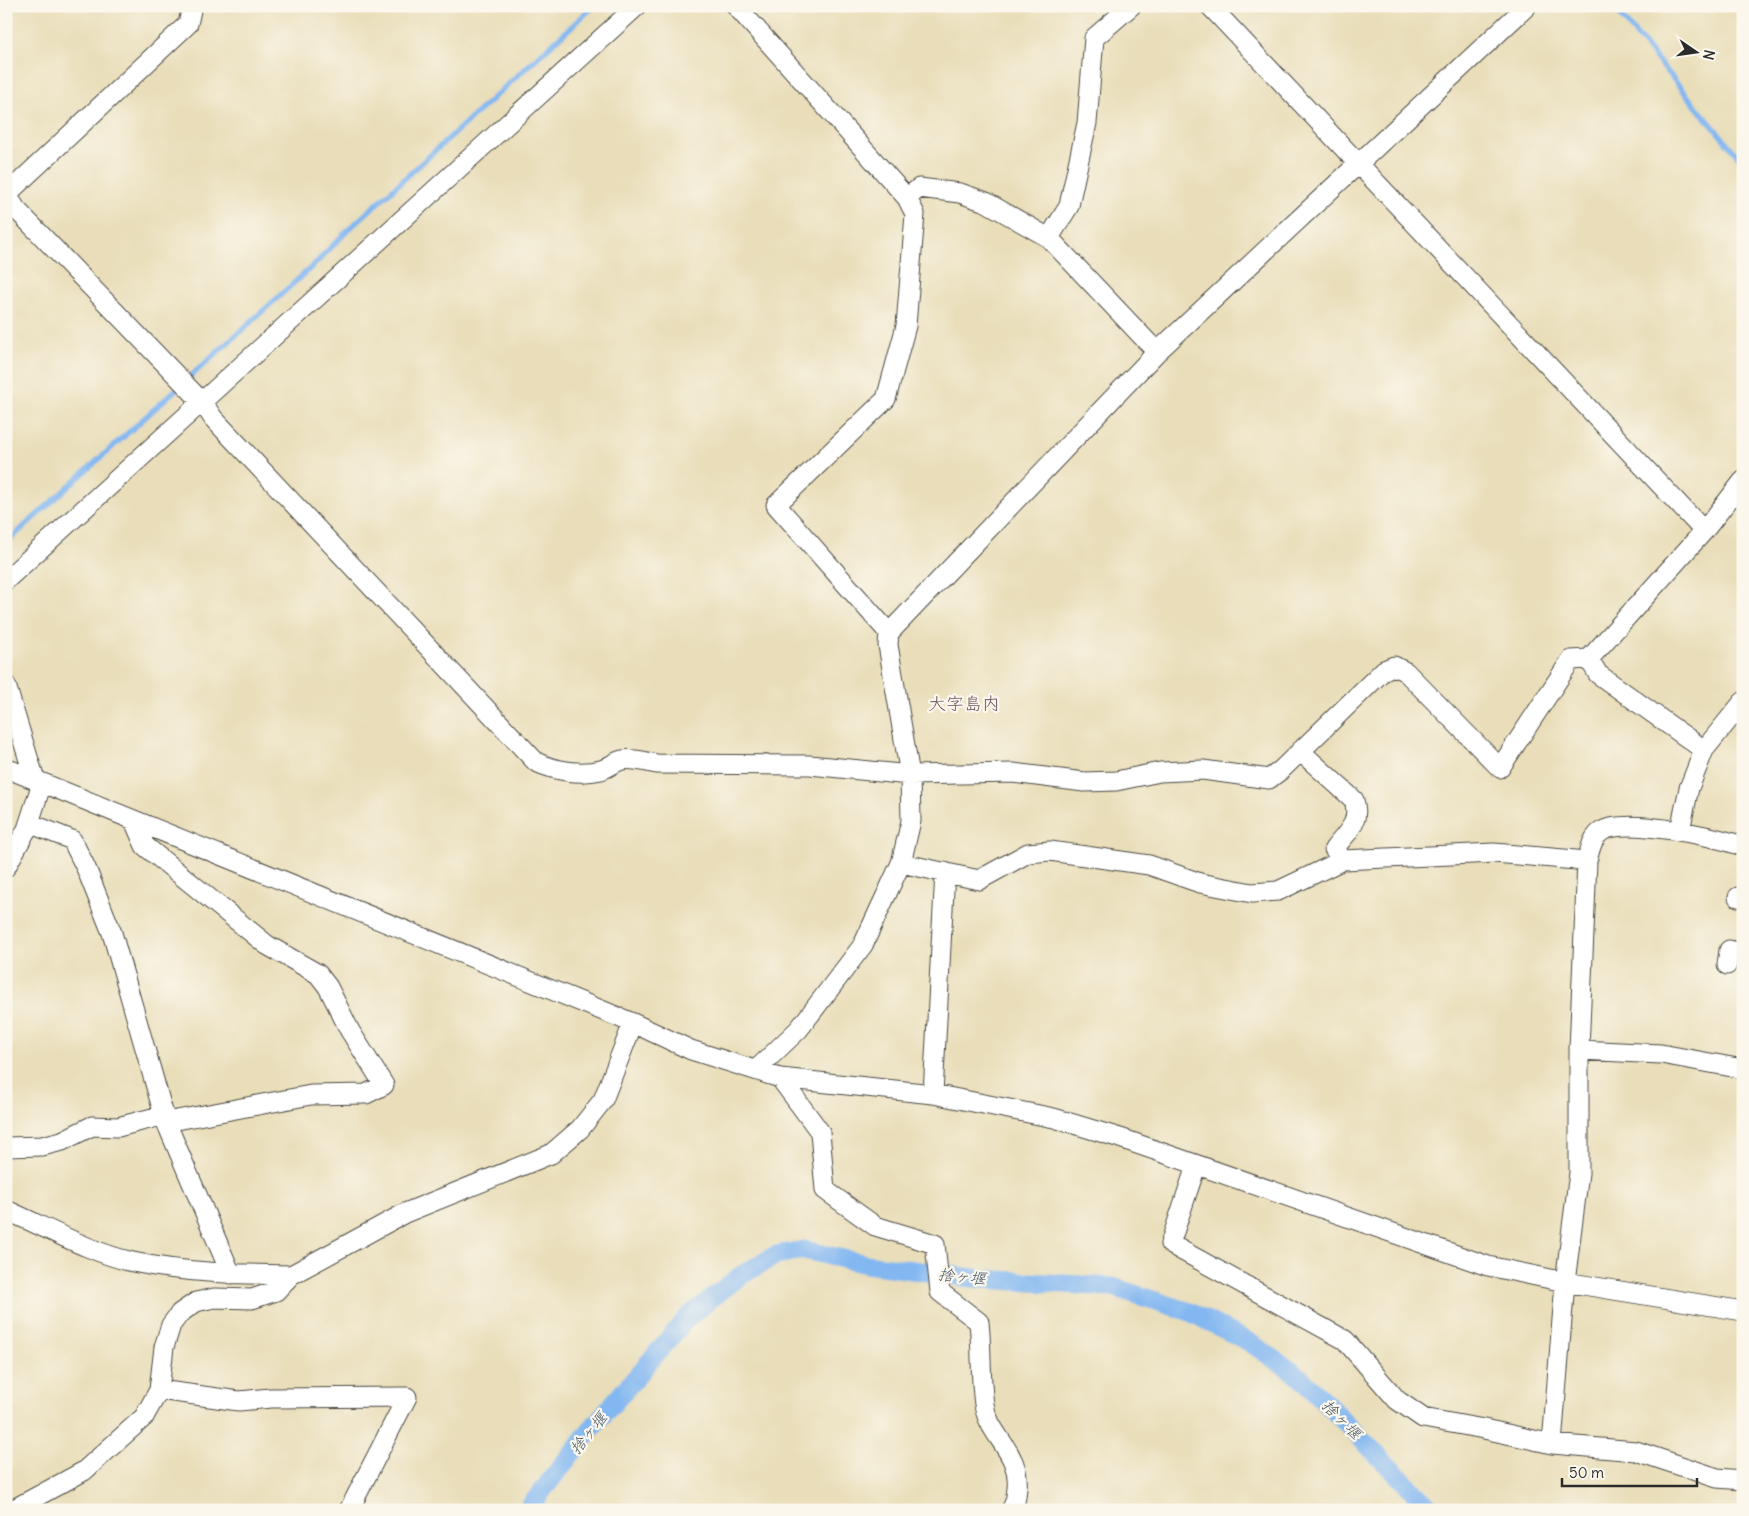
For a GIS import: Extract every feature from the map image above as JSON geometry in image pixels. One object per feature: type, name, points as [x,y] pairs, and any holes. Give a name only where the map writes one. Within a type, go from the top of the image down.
[{"type":"street","points":[[192,6],[188,24],[7,194],[16,209],[203,403],[213,418],[536,762],[551,769],[588,772],[603,770],[620,760],[633,760],[657,764],[810,765],[910,776],[1013,773],[1084,782],[1116,781],[1160,772],[1203,770],[1268,779],[1300,751],[1384,670],[1394,666],[1406,672],[1500,768],[1571,660],[1589,659],[1704,530],[1743,481]]},
{"type":"street","points":[[6,580],[203,403],[637,6]]},
{"type":"street","points":[[736,6],[907,198],[916,214],[913,265],[906,326],[886,399],[776,505],[889,633]]},
{"type":"street","points":[[1049,238],[1070,201],[1087,123],[1094,38],[1131,6]]},
{"type":"street","points":[[1210,6],[1704,530]]},
{"type":"street","points":[[756,1070],[799,1029],[862,945],[901,863],[911,821],[910,776],[888,645],[889,633],[1157,352],[1527,6]]},
{"type":"street","points":[[907,198],[920,188],[960,193],[986,202],[1049,238],[1157,352]]},
{"type":"street","points":[[1589,659],[1598,674],[1704,750]]},
{"type":"street","points":[[6,685],[39,782],[29,823],[18,849],[6,867]]},
{"type":"street","points":[[1680,830],[1689,788],[1704,750],[1743,702]]},
{"type":"street","points":[[1300,751],[1354,800],[1357,812],[1355,822],[1334,849],[1343,860]]},
{"type":"street","points":[[6,768],[633,1022],[691,1050],[780,1078],[933,1094],[1054,1118],[1488,1266],[1565,1282],[1743,1310]]},
{"type":"street","points":[[6,1147],[42,1146],[62,1141],[92,1126],[118,1126],[311,1095],[366,1094],[384,1085],[350,1031],[328,987],[318,974],[266,945],[145,846],[134,820]]},
{"type":"street","points":[[29,823],[72,840],[86,868],[112,933],[165,1118],[231,1274]]},
{"type":"street","points":[[1552,1444],[1565,1282],[1579,1173],[1579,1050],[1587,861],[1592,842],[1602,831],[1615,827],[1680,830],[1721,838],[1743,846]]},
{"type":"street","points":[[901,863],[979,880],[1028,853],[1050,851],[1149,865],[1200,883],[1252,893],[1278,891],[1343,860],[1494,853],[1587,861]]},
{"type":"street","points":[[933,1094],[945,872]]},
{"type":"street","points":[[1727,964],[1729,950],[1743,953]]},
{"type":"street","points":[[12,1510],[84,1471],[144,1417],[159,1390],[164,1347],[171,1325],[180,1313],[196,1302],[214,1298],[252,1299],[276,1291],[291,1275],[405,1213],[551,1154],[580,1129],[603,1100],[633,1022]]},
{"type":"street","points":[[1579,1050],[1661,1054],[1743,1069]]},
{"type":"street","points":[[780,1078],[820,1132],[825,1190],[874,1226],[935,1244],[940,1292],[979,1322],[984,1404],[988,1418],[1019,1474],[1016,1503],[1010,1510]]},
{"type":"street","points":[[1196,1166],[1170,1244],[1345,1340],[1397,1400],[1423,1418],[1484,1428],[1552,1444],[1636,1450],[1717,1478],[1743,1480]]},
{"type":"street","points":[[6,1210],[110,1255],[132,1262],[231,1274],[291,1275]]},
{"type":"street","points":[[159,1390],[239,1401],[271,1398],[407,1398],[349,1510]]},
{"type":"waterway","points":[[6,543],[316,263],[347,231],[594,6]]},
{"type":"waterway","points":[[1612,6],[1743,162]]},
{"type":"waterway","name":"捨ヶ堰","points":[[527,1510],[591,1429],[688,1317],[740,1276],[776,1255],[804,1250],[866,1264],[981,1279],[1113,1287],[1190,1312],[1249,1342],[1299,1376],[1432,1510]]},
{"type":"district","name":"大字島内","points":[[964,703]]}]
